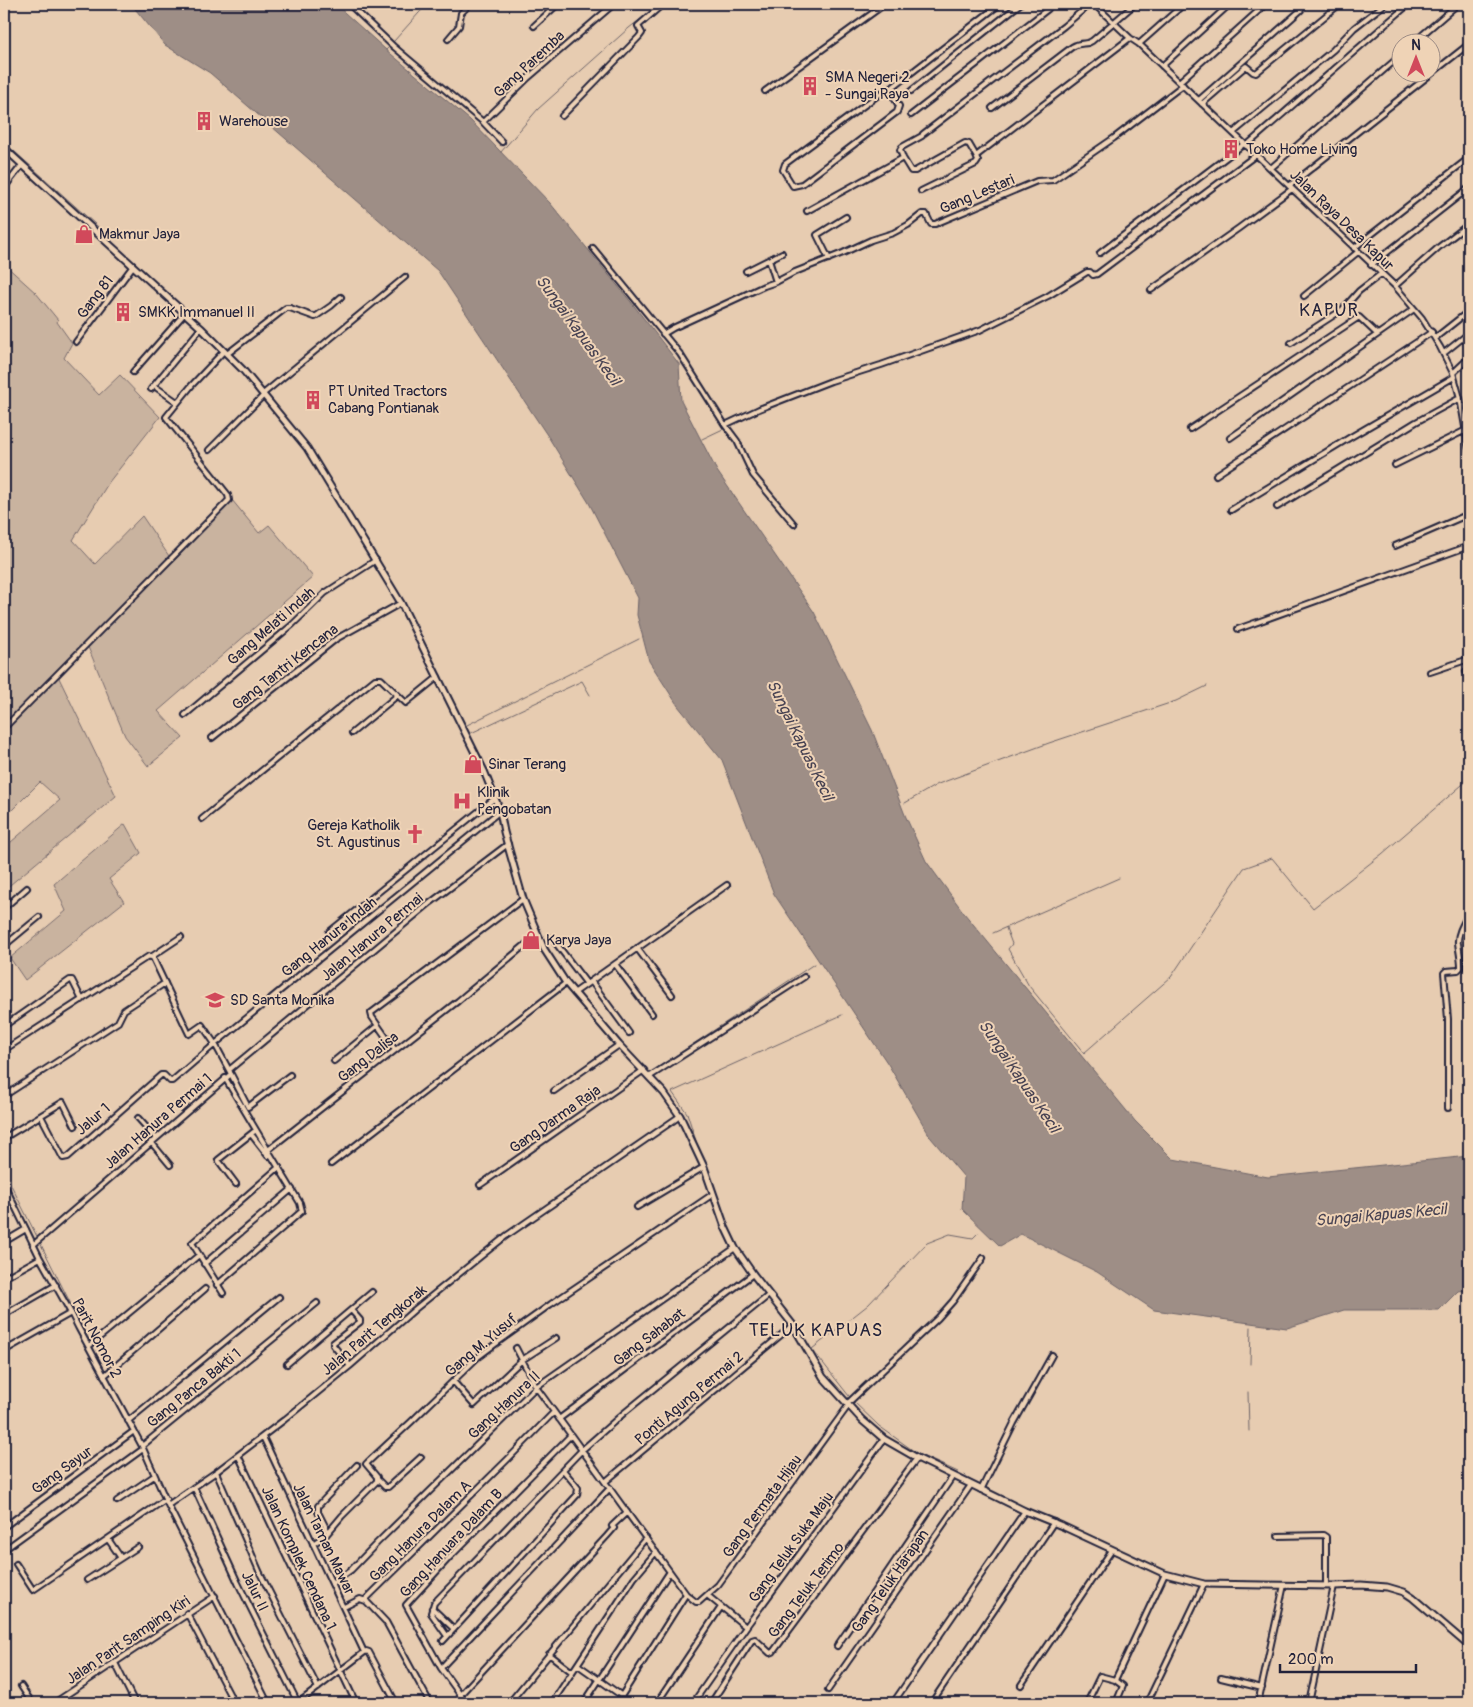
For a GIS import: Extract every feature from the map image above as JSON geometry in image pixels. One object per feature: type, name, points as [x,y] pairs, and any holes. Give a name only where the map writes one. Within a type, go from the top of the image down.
[{"type":"main road","points":[[4,148],[201,328],[264,395],[308,448],[401,603],[484,771],[500,811],[524,899],[537,935],[549,958],[566,983],[664,1093],[680,1116],[704,1167],[735,1248],[768,1295],[793,1325],[823,1377],[847,1405],[884,1439],[917,1458],[1025,1511],[1054,1522],[1165,1574],[1204,1584],[1361,1585],[1387,1587],[1404,1592],[1413,1598],[1469,1646]]},
{"type":"street","points":[[349,4],[393,46],[484,122],[502,142]]},
{"type":"street","points":[[448,39],[459,26],[460,13],[470,4]]},
{"type":"street","points":[[534,26],[558,4]]},
{"type":"street","name":"Gang Paremba","points":[[484,122],[528,78],[614,4]]},
{"type":"street","points":[[562,116],[639,38],[642,33],[638,26],[663,4]]},
{"type":"street","points":[[765,91],[885,4]]},
{"type":"street","points":[[889,90],[899,106],[897,112],[802,184],[795,186],[791,184],[783,170],[782,166],[784,164],[881,93],[889,90],[1000,4]]},
{"type":"street","points":[[911,91],[1020,4]]},
{"type":"street","points":[[912,115],[1048,8],[1048,4]]},
{"type":"street","points":[[921,191],[976,164],[978,161],[976,156],[967,143],[915,170],[910,170],[900,152],[901,148],[923,135],[1090,4]]},
{"type":"street","name":"Jalan Raya Desa Kapur","points":[[1094,4],[1271,168],[1395,286],[1414,308],[1432,332],[1444,353],[1453,375],[1460,398],[1469,450]]},
{"type":"street","points":[[992,108],[1072,47],[1079,43],[1088,44],[1135,4]]},
{"type":"street","points":[[1139,44],[1184,4]]},
{"type":"street","points":[[1162,66],[1230,4]]},
{"type":"street","points":[[1179,82],[1266,4]]},
{"type":"street","points":[[1200,102],[1301,10],[1304,4]]},
{"type":"street","points":[[1200,102],[1246,66],[1256,73],[1340,4]]},
{"type":"street","points":[[1233,133],[1333,50],[1354,28],[1386,4]]},
{"type":"street","points":[[1100,253],[1245,145],[1409,4]]},
{"type":"street","points":[[1426,32],[1458,4]]},
{"type":"street","points":[[976,156],[1130,38]]},
{"type":"street","points":[[1151,290],[1239,228],[1469,44]]},
{"type":"street","points":[[1271,168],[1390,65]]},
{"type":"street","name":"Gang Lestari","points":[[663,334],[672,328],[795,272],[871,240],[893,233],[908,225],[922,214],[927,215],[931,224],[935,224],[1036,181],[1053,180],[1122,132],[1183,85]]},
{"type":"street","points":[[725,425],[830,380],[881,365],[980,330],[1048,296],[1087,272],[1094,275],[1097,274],[1256,154]]},
{"type":"street","points":[[807,211],[903,158]]},
{"type":"street","points":[[1304,296],[1356,250],[1469,158]]},
{"type":"street","points":[[4,188],[22,165]]},
{"type":"street","points":[[1371,265],[1469,188]]},
{"type":"street","points":[[829,259],[816,235],[846,217]]},
{"type":"street","points":[[1395,286],[1439,247],[1469,224]]},
{"type":"street","points":[[593,248],[680,354],[737,441],[753,475],[794,524]]},
{"type":"street","points":[[746,270],[782,253]]},
{"type":"street","points":[[768,260],[776,282]]},
{"type":"street","name":"Gang 81","points":[[76,342],[133,266]]},
{"type":"street","points":[[1291,343],[1342,310],[1358,291],[1381,274]]},
{"type":"street","points":[[209,450],[264,395],[405,277]]},
{"type":"street","points":[[4,728],[229,500],[228,495],[166,417],[177,402],[225,353],[286,308],[315,317],[327,310],[341,296]]},
{"type":"street","points":[[1230,438],[1414,308]]},
{"type":"street","points":[[1435,338],[1469,311]]},
{"type":"street","points":[[133,372],[185,313]]},
{"type":"street","points":[[1190,429],[1359,317],[1377,334]]},
{"type":"street","points":[[151,389],[201,328]]},
{"type":"street","points":[[1216,475],[1432,332]]},
{"type":"street","points":[[1444,353],[1469,333]]},
{"type":"street","points":[[1232,510],[1453,375],[1469,358]]},
{"type":"street","points":[[157,388],[177,402]]},
{"type":"street","points":[[1276,507],[1416,422],[1460,398]]},
{"type":"street","points":[[1395,465],[1466,430]]},
{"type":"street","points":[[1395,546],[1469,514]]},
{"type":"street","points":[[1238,629],[1469,546]]},
{"type":"street","name":"Gang Melati Indah","points":[[185,715],[292,625],[325,594],[376,560]]},
{"type":"street","name":"Gang Tantri Kencana","points":[[212,738],[336,639],[401,603]]},
{"type":"street","points":[[1430,672],[1469,659]]},
{"type":"street","points":[[202,819],[375,679],[380,678],[407,703],[438,678]]},
{"type":"street","points":[[352,733],[398,695]]},
{"type":"street","points":[[329,932],[495,798]]},
{"type":"street","name":"Gang Hanura Indah","points":[[173,1080],[500,811]]},
{"type":"street","name":"Jalan Hanura Permai","points":[[230,1072],[424,908],[508,844]]},
{"type":"street","points":[[574,992],[727,885]]},
{"type":"street","points":[[4,908],[27,888]]},
{"type":"street","points":[[395,1050],[377,1026],[372,1013],[524,899]]},
{"type":"street","points":[[1448,1108],[1448,1019],[1444,973],[1446,971],[1458,970],[1461,967],[1458,941],[1469,913]]},
{"type":"street","points":[[4,946],[39,917]]},
{"type":"street","name":"Gang Dalisa","points":[[268,1150],[458,1001],[537,935]]},
{"type":"street","points":[[4,1050],[149,956],[151,957],[182,937]]},
{"type":"street","points":[[552,938],[629,1033]]},
{"type":"street","points":[[637,948],[672,995]]},
{"type":"street","points":[[151,957],[188,1034],[202,1025],[230,1072]]},
{"type":"street","points":[[615,964],[652,1014]]},
{"type":"street","points":[[649,1077],[804,977]]},
{"type":"street","points":[[4,1026],[70,980],[73,982],[82,1000]]},
{"type":"street","points":[[4,1096],[118,1022],[124,1010],[165,983]]},
{"type":"street","points":[[331,1164],[566,983]]},
{"type":"street","points":[[334,1061],[377,1026]]},
{"type":"street","points":[[554,1091],[620,1045]]},
{"type":"street","name":"Gang Darma Raja","points":[[480,1185],[644,1070]]},
{"type":"street","name":"Jalan Hanura Permai 1","points":[[36,1242],[230,1072],[248,1107],[290,1075]]},
{"type":"street","name":"Jalur 1","points":[[40,1116],[65,1158],[161,1075],[164,1075],[170,1081],[173,1080]]},
{"type":"street","points":[[217,1284],[302,1211],[292,1189],[225,1078]]},
{"type":"street","points":[[4,1138],[62,1103],[64,1103],[75,1126]]},
{"type":"street","name":"Jalan Parit Tengkorak","points":[[168,1505],[263,1437],[350,1366],[414,1310],[506,1236],[680,1116]]},
{"type":"street","points":[[138,1118],[156,1138]]},
{"type":"street","points":[[236,1184],[218,1160],[256,1130]]},
{"type":"street","points":[[252,1134],[268,1156]]},
{"type":"street","points":[[151,1142],[170,1165]]},
{"type":"street","points":[[223,1294],[192,1243],[279,1167]]},
{"type":"street","points":[[637,1207],[704,1167]]},
{"type":"street","name":"Parit Nomor 2","points":[[4,1184],[26,1229],[36,1242],[40,1258],[134,1431],[168,1505]]},
{"type":"street","points":[[204,1264],[292,1189]]},
{"type":"street","name":"Gang M. Yusuf","points":[[377,1479],[366,1464],[478,1357],[507,1335],[713,1194]]},
{"type":"street","points":[[4,1205],[12,1200]]},
{"type":"street","points":[[4,1242],[26,1229]]},
{"type":"street","name":"Gang Hanura II","points":[[332,1584],[351,1570],[376,1543],[536,1387],[735,1248]]},
{"type":"street","points":[[89,1346],[199,1255]]},
{"type":"street","points":[[4,1278],[40,1258]]},
{"type":"street","name":"Gang Permata Hijau","points":[[707,1595],[718,1586],[742,1554],[847,1405],[938,1318],[983,1258]]},
{"type":"street","name":"Gang Sahabat","points":[[559,1419],[753,1274]]},
{"type":"street","points":[[4,1315],[56,1285]]},
{"type":"street","points":[[104,1376],[205,1289]]},
{"type":"street","points":[[287,1364],[372,1292]]},
{"type":"street","points":[[447,1636],[431,1613],[434,1603],[582,1450],[624,1413],[768,1295]]},
{"type":"street","points":[[128,1421],[279,1297]]},
{"type":"street","name":"Gang Panca Bakti 1","points":[[4,1550],[142,1448],[317,1303]]},
{"type":"street","points":[[350,1366],[333,1345],[360,1321],[351,1310]]},
{"type":"street","points":[[4,1351],[71,1313]]},
{"type":"street","name":"Ponti Agung Permai 2","points":[[605,1482],[793,1325]]},
{"type":"street","points":[[453,1381],[474,1404],[522,1360],[556,1338]]},
{"type":"street","points":[[516,1348],[536,1387],[686,1594],[698,1603],[707,1595],[746,1627]]},
{"type":"street","points":[[981,1490],[1014,1423],[1052,1355]]},
{"type":"street","name":"Gang Hanura Dalam A","points":[[430,1703],[386,1622],[366,1601],[554,1412]]},
{"type":"street","name":"Gang Sayur","points":[[4,1528],[134,1431]]},
{"type":"street","name":"Gang Hanuara Dalam B","points":[[466,1703],[441,1668],[406,1605],[450,1557],[571,1435]]},
{"type":"street","name":"Jalan Taman Mawar","points":[[263,1437],[364,1652],[369,1652],[396,1703]]},
{"type":"street","name":"Gang Teluk Suka Maju","points":[[693,1703],[746,1627],[884,1439]]},
{"type":"street","name":"Jalan Komplek Cendana 1","points":[[238,1455],[356,1703]]},
{"type":"street","points":[[313,1544],[324,1537],[377,1479],[385,1487],[388,1487],[421,1457]]},
{"type":"street","name":"Gang Teluk Terimo","points":[[711,1703],[752,1640],[755,1639],[770,1653],[773,1652],[917,1458]]},
{"type":"street","points":[[328,1532],[318,1512],[318,1506],[357,1465]]},
{"type":"street","points":[[443,1641],[577,1495],[578,1488],[563,1470]]},
{"type":"street","points":[[216,1472],[260,1573],[318,1688]]},
{"type":"street","points":[[117,1501],[154,1476]]},
{"type":"street","points":[[837,1646],[953,1476]]},
{"type":"street","name":"Gang Teluk Harapan","points":[[828,1690],[971,1485]]},
{"type":"street","name":"Jalur II","points":[[194,1487],[238,1583],[298,1703]]},
{"type":"street","points":[[441,1668],[610,1488]]},
{"type":"street","points":[[16,1564],[33,1590],[166,1499]]},
{"type":"street","points":[[168,1505],[268,1703]]},
{"type":"street","points":[[893,1703],[1025,1511]]},
{"type":"street","points":[[460,1695],[614,1528],[612,1526],[627,1512]]},
{"type":"street","points":[[932,1702],[1054,1522]]},
{"type":"street","points":[[1278,1536],[1323,1535],[1326,1537],[1326,1586]]},
{"type":"street","points":[[509,1703],[646,1538]]},
{"type":"street","points":[[108,1540],[120,1558]]},
{"type":"street","points":[[88,1580],[138,1547]]},
{"type":"street","points":[[1021,1685],[1112,1550]]},
{"type":"street","points":[[552,1703],[634,1578],[656,1552]]},
{"type":"street","points":[[584,1703],[670,1573]]},
{"type":"street","points":[[1115,1680],[1165,1574]]},
{"type":"street","points":[[1146,1703],[1204,1584]]},
{"type":"street","points":[[1258,1703],[1284,1585]]},
{"type":"street","points":[[1309,1703],[1334,1586]]},
{"type":"street","points":[[617,1703],[686,1594]]},
{"type":"street","name":"Jalan Parit Samping Kiri","points":[[54,1703],[116,1665],[187,1613],[215,1596]]},
{"type":"street","points":[[344,1607],[360,1599],[366,1601]]},
{"type":"street","points":[[657,1703],[721,1607]]},
{"type":"street","points":[[432,1608],[454,1629]]},
{"type":"street","points":[[187,1613],[234,1703]]},
{"type":"street","points":[[298,1703],[303,1702],[364,1652]]},
{"type":"street","points":[[549,1654],[572,1672]]},
{"type":"street","points":[[116,1665],[135,1703]]},
{"type":"street","points":[[578,1665],[622,1696]]},
{"type":"street","points":[[1087,1703],[1100,1676],[1115,1680],[1123,1686],[1116,1703]]},
{"type":"street","points":[[1221,1678],[1262,1688]]},
{"type":"street","points":[[21,1686],[32,1703]]},
{"type":"shaded area","points":[[4,264],[36,293],[58,320],[57,322],[72,343],[64,358],[99,395],[120,375],[160,417],[109,482],[73,540],[95,564],[142,516],[173,562],[232,500],[259,533],[269,525],[313,577],[158,711],[183,738],[148,766],[125,736],[88,647],[59,678],[116,796],[4,890],[4,848],[60,800],[40,782],[4,818]]},
{"type":"shaded area","points":[[125,824],[141,853],[109,879],[124,902],[25,980],[10,958],[66,911],[54,884]]},
{"type":"water","name":"Sungai Kapuas Kecil","points":[[131,4],[335,4],[385,49],[470,120],[550,203],[679,364],[681,401],[717,471],[814,612],[872,730],[905,815],[926,861],[964,913],[1135,1121],[1173,1159],[1268,1177],[1469,1156],[1469,1290],[1458,1291],[1439,1310],[1344,1310],[1287,1328],[1154,1310],[1097,1272],[1021,1234],[1000,1246],[962,1209],[964,1177],[931,1138],[888,1064],[774,894],[722,760],[678,706],[649,661],[637,615],[638,598],[589,503],[549,438],[438,271],[210,73],[165,45]]},
{"type":"waterway","points":[[394,41],[427,4]]},
{"type":"waterway","points":[[501,152],[538,109],[629,28],[660,4]]},
{"type":"waterway","points":[[386,50],[389,47]]},
{"type":"waterway","points":[[4,142],[106,234]]},
{"type":"waterway","points":[[664,330],[745,292]]},
{"type":"waterway","points":[[996,325],[1009,318]]},
{"type":"waterway","points":[[744,418],[782,402]]},
{"type":"waterway","points":[[730,425],[736,422]]},
{"type":"waterway","points":[[702,439],[723,429]]},
{"type":"waterway","points":[[465,726],[639,639]]},
{"type":"waterway","points":[[469,734],[582,681],[590,695]]},
{"type":"waterway","points":[[905,803],[938,784],[1049,743],[1176,701],[1207,686]]},
{"type":"waterway","points":[[466,729],[473,742]]},
{"type":"waterway","points":[[477,749],[483,759]]},
{"type":"waterway","points":[[1006,928],[1012,944],[1008,949],[1029,986],[1084,1053],[1171,977],[1244,868],[1272,858],[1313,908],[1382,854],[1469,779]]},
{"type":"waterway","points":[[993,933],[1119,878]]},
{"type":"waterway","points":[[657,1068],[814,964]]},
{"type":"waterway","points":[[697,1144],[687,1113],[672,1092],[842,1015]]},
{"type":"waterway","points":[[4,1171],[90,1342]]},
{"type":"waterway","points":[[849,1396],[812,1349],[868,1305],[927,1243],[950,1234],[973,1238],[978,1233]]},
{"type":"waterway","points":[[1250,1364],[1251,1327]]},
{"type":"waterway","points":[[92,1346],[111,1385]]},
{"type":"waterway","points":[[1248,1392],[1249,1431]]},
{"type":"waterway","points":[[854,1402],[879,1426],[918,1454],[958,1472]]},
{"type":"waterway","points":[[170,1505],[189,1542]]},
{"type":"waterway","points":[[211,1585],[216,1595]]},
{"type":"waterway","points":[[60,1703],[142,1647]]},
{"type":"place","name":"SMA Negeri 2 - Sungai Raya","points":[[810,86]]},
{"type":"place","name":"Warehouse","points":[[204,121]]},
{"type":"place","name":"Toko Home Living","points":[[1231,149]]},
{"type":"place","name":"Makmur Jaya","points":[[84,234]]},
{"type":"place","name":"SMKK Immanuel II","points":[[123,312]]},
{"type":"place","name":"PT United Tractors Cabang Pontianak","points":[[313,400]]},
{"type":"place","name":"Sinar Terang","points":[[473,764]]},
{"type":"place","name":"Klinik Pengobatan","points":[[462,801]]},
{"type":"place","name":"Gereja Katholik St. Agustinus","points":[[415,834]]},
{"type":"place","name":"Karya Jaya","points":[[531,940]]},
{"type":"place","name":"SD Santa Monika","points":[[215,1000]]},
{"type":"district","name":"KAPUR","points":[[1329,310]]},
{"type":"district","name":"TELUK KAPUAS","points":[[816,1330]]}]
